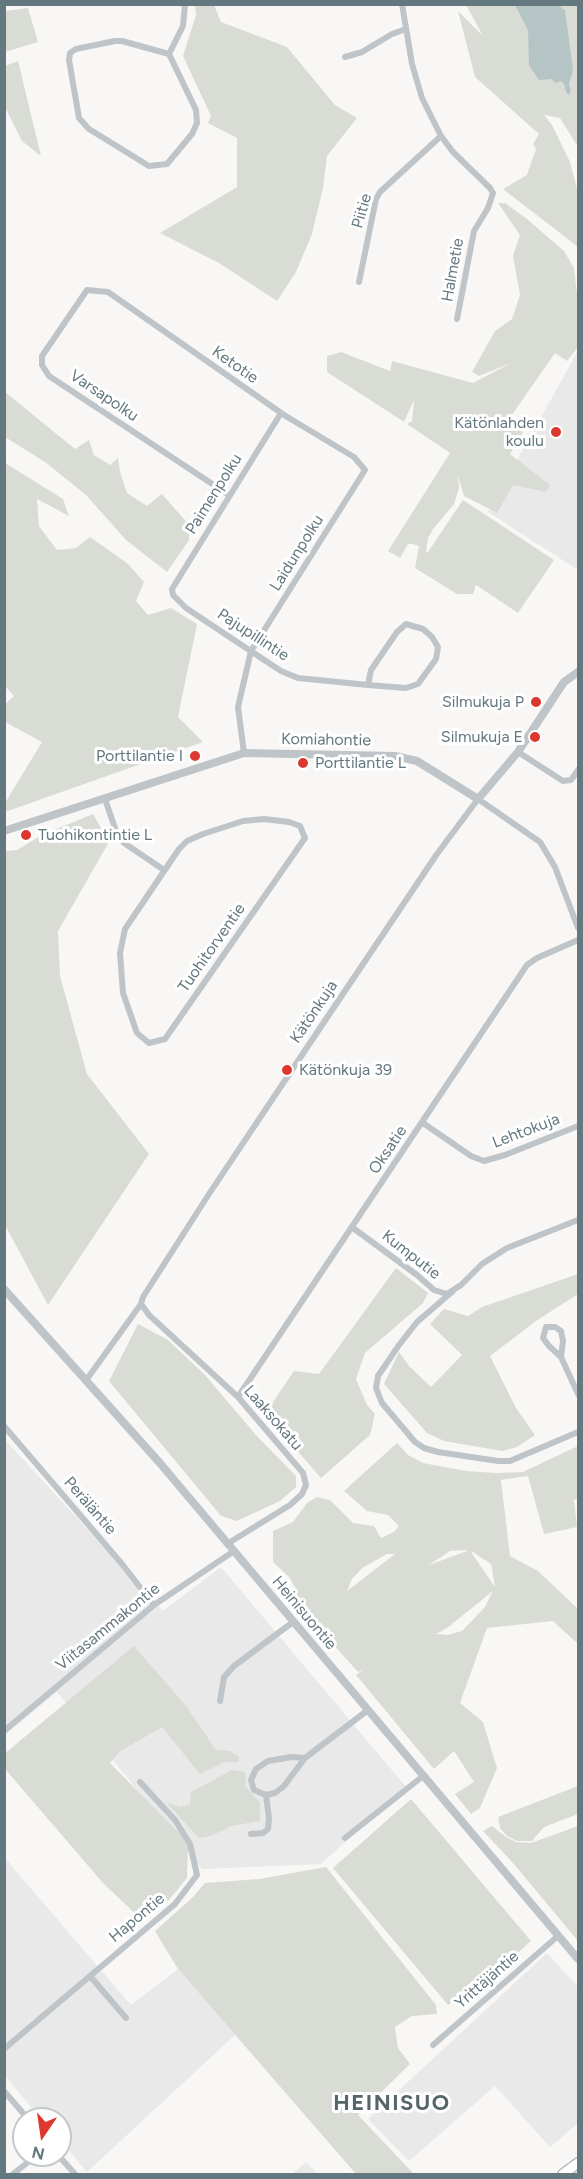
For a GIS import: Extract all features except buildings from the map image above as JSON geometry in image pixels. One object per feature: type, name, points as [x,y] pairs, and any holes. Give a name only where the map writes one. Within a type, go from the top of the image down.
[{"type":"main road","points":[[563,2175],[579,2163]]},
{"type":"street","points":[[169,54],[183,26],[185,4]]},
{"type":"street","points":[[402,4],[412,64],[422,98],[441,136]]},
{"type":"street","points":[[345,57],[362,52],[392,34],[406,29]]},
{"type":"street","points":[[122,41],[169,54],[196,110],[197,123],[192,134],[166,164],[149,166],[89,129],[79,118],[69,60],[70,53],[76,49],[122,41]]},
{"type":"street","name":"Halmetie","points":[[441,136],[493,194],[488,208],[474,231],[457,319]]},
{"type":"street","name":"Piitie","points":[[359,282],[376,199],[380,192],[441,136]]},
{"type":"street","name":"Ketotie","points":[[87,290],[108,292],[281,413],[354,457],[365,470]]},
{"type":"street","name":"Varsapolku","points":[[87,290],[42,356],[42,365],[50,376],[229,495]]},
{"type":"street","name":"Paimenpolku","points":[[171,589],[281,413]]},
{"type":"street","name":"Laidunpolku","points":[[244,753],[238,707],[251,651],[365,470]]},
{"type":"street","name":"Pajupillintie","points":[[171,589],[178,602],[281,671],[298,678],[368,685],[406,688],[418,684],[436,659],[438,647],[432,637],[423,628],[406,624],[397,632],[371,670],[368,685]]},
{"type":"street","name":"Kätönkuja","points":[[87,1379],[141,1304],[143,1297],[208,1194],[437,854],[478,799],[518,752],[564,682],[579,672]]},
{"type":"street","points":[[518,752],[563,781],[571,780],[579,770]]},
{"type":"street","name":"Komiahontie","points":[[4,831],[244,753],[395,756],[417,761],[478,799],[540,842],[555,867],[579,928]]},
{"type":"street","points":[[105,798],[117,834],[124,843],[164,870]]},
{"type":"street","name":"Tuohitorventie","points":[[264,819],[289,822],[300,826],[305,838],[165,1039],[149,1043],[138,1033],[123,993],[120,953],[125,928],[164,870],[178,849],[187,842],[203,834],[243,821],[264,819]]},
{"type":"street","name":"Oksatie","points":[[238,1397],[527,966],[537,958],[579,940]]},
{"type":"street","name":"Lehtokuja","points":[[423,1123],[471,1156],[484,1161],[505,1155],[579,1125]]},
{"type":"street","name":"Kumputie","points":[[353,1228],[440,1293],[453,1291],[482,1264],[507,1248],[579,1220]]},
{"type":"street","name":"Heinisuontie","points":[[4,1289],[87,1379],[579,1959]]},
{"type":"street","points":[[453,1291],[417,1322],[378,1376],[376,1388],[382,1403],[416,1442],[424,1448],[438,1452],[510,1461],[579,1432]]},
{"type":"street","name":"Laaksokatu","points":[[141,1304],[149,1315],[238,1397],[303,1473],[306,1485],[302,1494],[290,1505],[227,1544]]},
{"type":"street","points":[[561,1357],[563,1341],[561,1331],[555,1327],[546,1327],[543,1338],[561,1357],[579,1394]]},
{"type":"street","name":"Peräläntie","points":[[4,1425],[123,1564],[154,1605]]},
{"type":"street","name":"Viitasammakontie","points":[[4,1731],[154,1605],[234,1551]]},
{"type":"street","points":[[220,1701],[224,1677],[234,1666],[293,1622]]},
{"type":"street","points":[[305,1758],[291,1757],[268,1761],[256,1769],[251,1780],[254,1790],[266,1795],[275,1793],[285,1786],[305,1758],[368,1710]]},
{"type":"street","points":[[345,1838],[423,1776]]},
{"type":"street","name":"Hapontie","points":[[4,2049],[176,1904],[197,1875],[190,1844],[175,1820],[140,1782]]},
{"type":"street","points":[[251,1834],[263,1833],[268,1829],[266,1795]]},
{"type":"street","name":"Yrittäjäntie","points":[[433,2045],[559,1935]]},
{"type":"street","points":[[90,1976],[126,2018]]},
{"type":"street","points":[[4,2091],[18,2107]]},
{"type":"shaded area","points":[[195,5],[214,5],[221,22],[287,47],[335,105],[357,118],[327,156],[323,188],[312,234],[296,272],[277,301],[219,263],[160,233],[237,187],[237,138],[208,123],[211,116],[183,56],[196,15]]},
{"type":"shaded area","points":[[466,5],[578,5],[578,147],[560,118],[544,115],[552,125],[570,162],[578,193],[578,247],[503,189],[527,175],[536,149],[533,144],[539,134],[475,77],[458,11],[483,36]]},
{"type":"shaded area","points":[[515,5],[560,5],[565,10],[573,70],[569,95],[561,81],[555,83],[552,79],[539,80],[529,65],[528,30]]},
{"type":"shaded area","points":[[28,8],[38,42],[5,52],[5,11]]},
{"type":"shaded area","points":[[18,61],[41,156],[22,141],[5,107],[5,66]]},
{"type":"shaded area","points":[[498,203],[505,203],[527,219],[564,251],[574,268],[578,303],[578,347],[567,361],[555,353],[509,419],[523,432],[510,454],[550,485],[546,492],[513,485],[497,513],[464,496],[458,476],[459,488],[454,504],[433,529],[428,538],[426,552],[463,500],[554,560],[518,613],[476,585],[473,594],[457,594],[415,568],[419,546],[408,544],[400,558],[388,551],[450,453],[407,424],[412,421],[414,400],[404,422],[327,372],[327,356],[341,352],[390,371],[392,361],[473,383],[511,363],[479,376],[472,372],[495,331],[512,319],[520,295],[513,256],[520,235]]},
{"type":"shaded area","name":"Kätönlahden koulu","points":[[578,351],[578,570],[488,512]]},
{"type":"shaded area","points":[[5,392],[75,449],[89,440],[94,455],[110,465],[118,458],[127,493],[147,506],[162,494],[190,526],[189,540],[167,572],[126,540],[86,495],[45,462],[5,437]]},
{"type":"shaded area","points":[[5,463],[63,499],[69,516],[37,499],[39,526],[57,550],[76,548],[90,537],[127,563],[144,582],[136,601],[148,615],[171,608],[197,624],[178,717],[203,742],[5,812],[5,803],[42,742],[5,722],[5,704],[14,696],[4,685]]},
{"type":"shaded area","points":[[93,814],[109,842],[58,931],[60,976],[87,1074],[149,1154],[48,1305],[5,1225],[5,851],[17,850],[42,835]]},
{"type":"shaded area","points":[[396,1268],[428,1293],[423,1303],[365,1353],[356,1379],[367,1405],[375,1414],[370,1435],[321,1478],[265,1414],[294,1371],[319,1374]]},
{"type":"shaded area","points":[[578,1274],[578,1294],[536,1321],[490,1356],[516,1408],[535,1435],[517,1447],[502,1451],[444,1441],[427,1433],[384,1384],[399,1352],[409,1366],[431,1387],[462,1355],[430,1324],[444,1309],[468,1316],[482,1307]]},
{"type":"shaded area","points":[[138,1324],[168,1340],[205,1375],[256,1435],[296,1476],[296,1487],[280,1501],[237,1521],[221,1516],[109,1381]]},
{"type":"shaded area","points":[[5,1440],[163,1611],[221,1567],[406,1787],[321,1864],[202,1869],[57,1692],[5,1735]]},
{"type":"shaded area","points":[[397,1443],[408,1455],[423,1463],[466,1471],[497,1473],[523,1472],[578,1446],[578,1498],[574,1500],[577,1527],[544,1534],[528,1476],[501,1480],[510,1556],[538,1571],[578,1609],[578,1644],[553,1621],[487,1628],[460,1703],[483,1722],[497,1768],[480,1808],[471,1814],[455,1794],[474,1782],[454,1751],[434,1769],[356,1675],[364,1669],[358,1672],[331,1642],[323,1644],[312,1633],[297,1608],[296,1589],[289,1577],[273,1562],[273,1531],[293,1522],[307,1503],[317,1497],[330,1500],[353,1523],[374,1526],[381,1538],[394,1532],[399,1526],[388,1515],[367,1511],[344,1491]],"holes":[[[467,1550],[429,1565],[450,1551]],[[471,1552],[491,1564],[495,1587]],[[387,1554],[395,1554],[347,1591],[352,1579],[362,1568]],[[493,1591],[485,1607],[462,1631],[447,1635],[436,1634],[447,1628]]]},
{"type":"shaded area","points":[[134,1646],[186,1706],[216,1750],[230,1751],[239,1757],[239,1762],[225,1762],[200,1774],[162,1727],[119,1752],[110,1763],[182,1836],[188,1848],[187,1878],[168,1901],[143,1921],[103,1883],[5,1769],[4,1754]]},
{"type":"shaded area","points":[[232,1770],[245,1772],[245,1786],[260,1803],[260,1821],[231,1826],[211,1836],[199,1838],[167,1803],[180,1807],[190,1804],[191,1792]]},
{"type":"shaded area","points":[[578,1786],[578,1814],[544,1827],[532,1841],[517,1841],[507,1836],[500,1828],[498,1817]]},
{"type":"shaded area","points":[[411,1799],[531,1941],[495,1973],[448,2005],[333,1868]]},
{"type":"shaded area","points":[[492,1826],[516,1842],[531,1843],[578,1826],[578,1941],[483,1831]]},
{"type":"shaded area","points":[[4,1857],[131,2005],[178,1969],[235,2035],[87,2172],[72,2154],[72,2107],[31,2107],[5,2076]]},
{"type":"shaded area","points":[[326,1867],[436,2005],[437,2014],[412,2016],[395,2027],[398,2048],[410,2064],[358,2115],[414,2174],[356,2174],[178,1969],[155,1931],[205,1883],[259,1879]]},
{"type":"shaded area","points":[[547,1953],[578,1987],[578,2123],[550,2147],[495,2086],[409,2161],[368,2119]]},
{"type":"shaded area","points":[[306,2162],[318,2174],[292,2174]]},
{"type":"place","name":"Kätönlahden koulu","points":[[556,432]]},
{"type":"place","name":"Silmukuja P","points":[[536,702]]},
{"type":"place","name":"Silmukuja E","points":[[535,737]]},
{"type":"place","name":"Porttilantie I","points":[[195,756]]},
{"type":"place","name":"Porttilantie L","points":[[303,763]]},
{"type":"place","name":"Tuohikontintie L","points":[[26,835]]},
{"type":"place","name":"Kätönkuja 39","points":[[287,1070]]},
{"type":"district","name":"HEINISUO","points":[[392,2104]]}]
